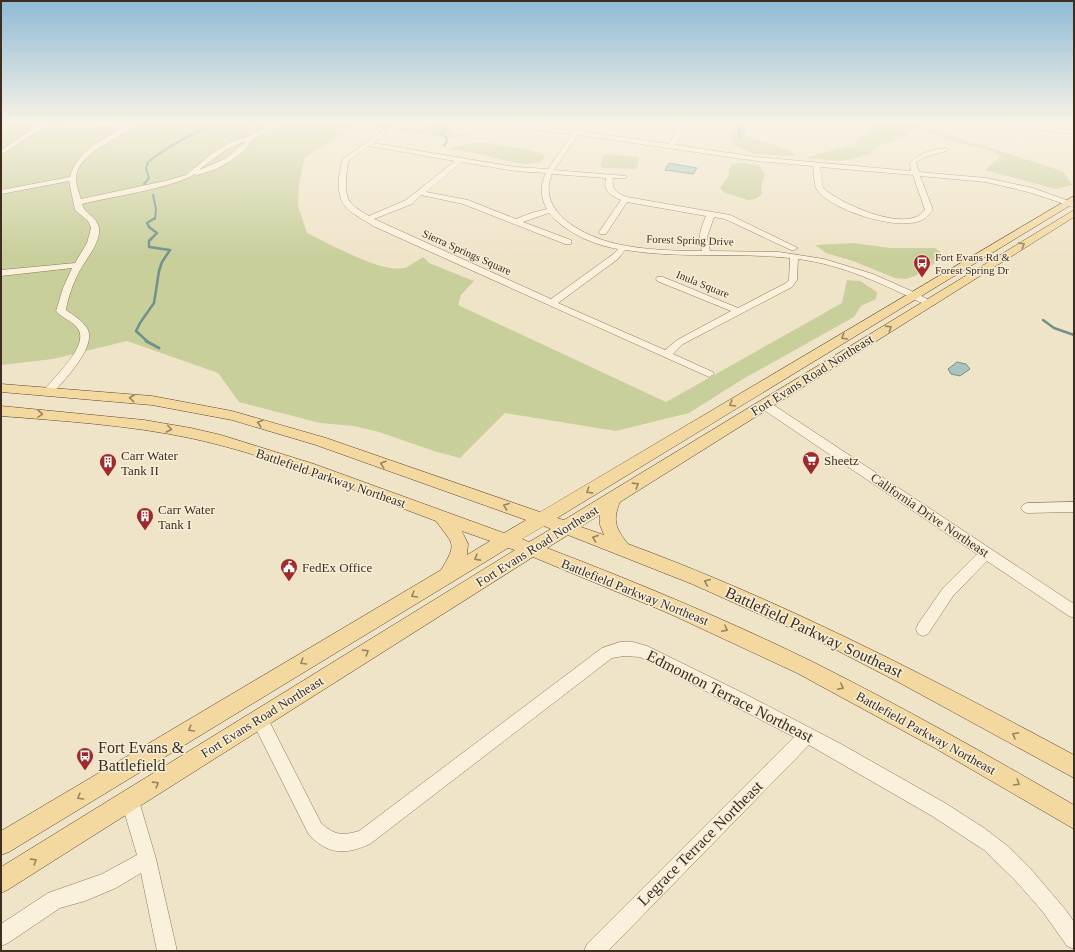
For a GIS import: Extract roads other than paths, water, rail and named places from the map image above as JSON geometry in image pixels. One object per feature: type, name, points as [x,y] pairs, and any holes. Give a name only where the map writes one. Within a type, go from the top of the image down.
[{"type":"main road","name":"Fort Evans Road Northeast","points":[[1,844],[913,295],[1072,202]]},
{"type":"main road","name":"Fort Evans Road Northeast","points":[[1,882],[259,719],[1074,213]]},
{"type":"main road","points":[[765,405],[762,400],[763,396],[799,369],[815,354]]},
{"type":"main road","points":[[1,388],[164,402],[240,417],[282,429],[543,519]]},
{"type":"main road","name":"Battlefield Parkway Northeast","points":[[1,410],[137,423],[192,433],[252,450],[507,540],[607,578],[711,623],[870,701],[979,761],[1074,818]]},
{"type":"main road","points":[[614,499],[607,512],[607,521],[612,535],[623,549]]},
{"type":"main road","points":[[441,517],[453,529],[458,538],[461,550],[457,561],[447,575]]},
{"type":"main road","name":"Battlefield Parkway Southeast","points":[[543,519],[738,595],[844,645],[932,689],[1074,767]]},
{"type":"street","points":[[49,391],[83,348],[86,336],[83,328],[61,311],[63,299],[77,266],[94,237],[95,229],[91,219],[79,210],[72,178],[76,166]]},
{"type":"street","points":[[188,176],[200,166]]},
{"type":"street","points":[[78,202],[159,185],[203,172],[214,166]]},
{"type":"street","name":"Sierra Springs Square","points":[[345,166],[342,181],[345,202],[376,224],[709,374]]},
{"type":"street","points":[[368,219],[403,205],[452,166]]},
{"type":"street","points":[[499,166],[550,172],[624,176]]},
{"type":"street","points":[[517,222],[527,216],[551,210],[545,196],[546,185],[553,166]]},
{"type":"street","points":[[816,166],[820,189],[828,197],[865,214],[894,220],[918,218],[924,216],[929,210],[913,166]]},
{"type":"street","points":[[843,166],[1001,182],[1072,202]]},
{"type":"street","points":[[610,176],[608,185],[609,190],[617,196],[625,199],[711,214],[734,220],[794,252],[793,280],[789,285],[680,342],[666,355]]},
{"type":"street","points":[[1,192],[72,178]]},
{"type":"street","points":[[420,193],[465,202],[568,242]]},
{"type":"street","points":[[603,232],[625,199]]},
{"type":"street","name":"Forest Spring Drive","points":[[551,210],[563,222],[577,231],[623,248],[653,252],[767,254],[794,252],[860,271],[929,303]]},
{"type":"street","points":[[706,253],[702,244],[702,238],[711,214]]},
{"type":"street","points":[[552,303],[615,257],[623,248]]},
{"type":"street","points":[[1,273],[77,266]]},
{"type":"street","name":"Inula Square","points":[[660,279],[738,311]]},
{"type":"street","name":"California Drive Northeast","points":[[765,405],[1074,612]]},
{"type":"street","points":[[1027,508],[1074,507]]},
{"type":"street","points":[[923,630],[948,592],[986,553]]},
{"type":"street","name":"Edmonton Terrace Northeast","points":[[259,719],[315,828],[324,838],[336,844],[351,843],[364,838],[607,654],[618,649],[630,648],[642,651],[723,690],[807,735],[869,769],[968,828],[1001,854],[1027,880],[1054,909],[1074,939]]},
{"type":"street","name":"Legrace Terrace Northeast","points":[[594,951],[807,735]]},
{"type":"street","points":[[130,801],[147,859],[167,951]]},
{"type":"street","points":[[1,936],[55,900],[85,891],[109,881],[147,859]]},
{"type":"water","points":[[667,166],[697,168],[693,174],[665,170]]},
{"type":"water","points":[[957,362],[966,364],[970,369],[960,376],[951,374],[948,369]]},
{"type":"waterway","points":[[144,184],[149,178],[147,166]]},
{"type":"waterway","points":[[153,195],[156,209],[155,219]]},
{"type":"waterway","points":[[148,342],[136,331],[154,303],[159,271],[162,262],[170,250],[149,247],[149,241],[157,233],[149,227],[147,223],[155,218]]},
{"type":"waterway","points":[[1043,320],[1054,328],[1074,335]]},
{"type":"waterway","points":[[146,341],[159,348]]},
{"type":"place","name":"Fort Evans Rd & Forest Spring Dr","points":[[922,278]]},
{"type":"place","name":"Sheetz","points":[[811,475]]},
{"type":"place","name":"Carr Water Tank II","points":[[108,477]]},
{"type":"place","name":"Carr Water Tank I","points":[[145,531]]},
{"type":"place","name":"FedEx Office","points":[[289,582]]},
{"type":"place","name":"Fort Evans & Battlefield","points":[[85,771]]}]
